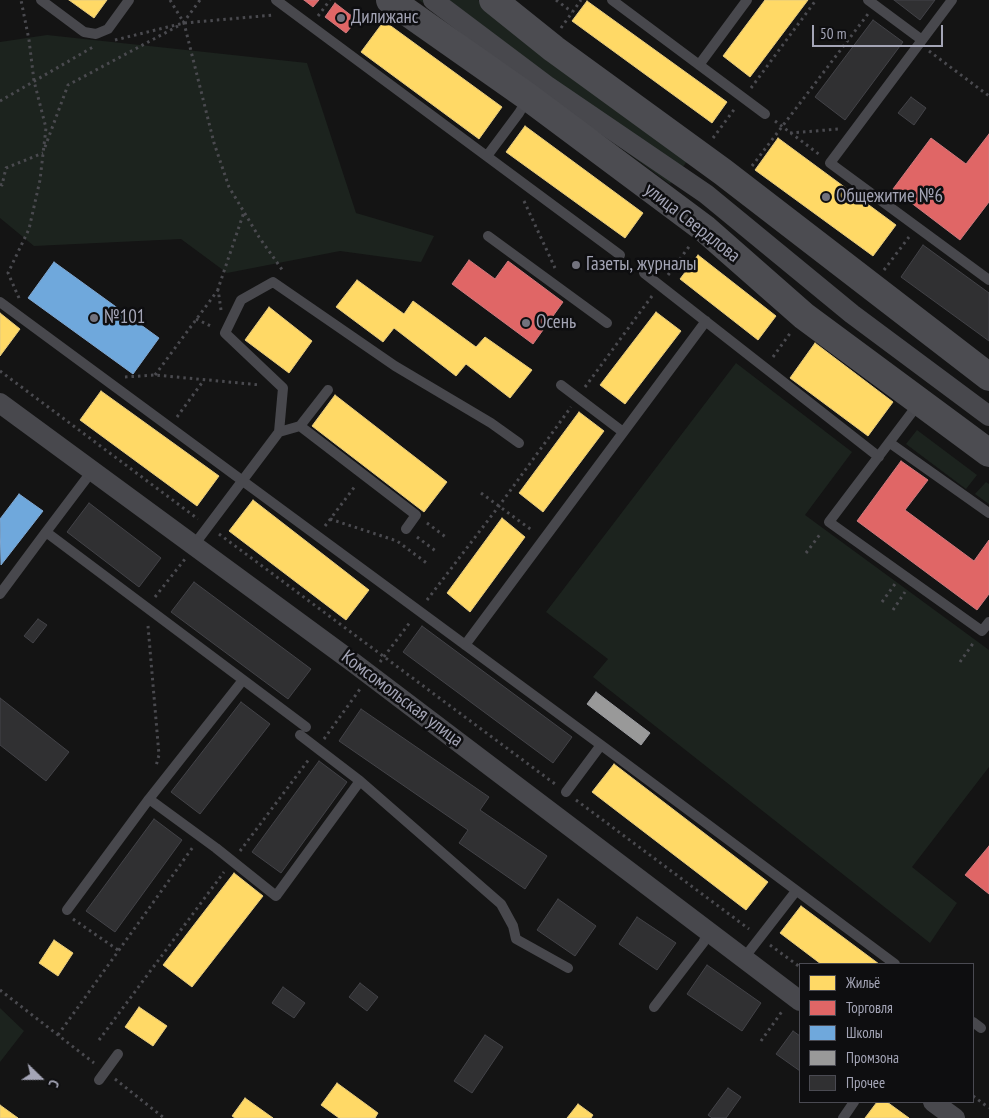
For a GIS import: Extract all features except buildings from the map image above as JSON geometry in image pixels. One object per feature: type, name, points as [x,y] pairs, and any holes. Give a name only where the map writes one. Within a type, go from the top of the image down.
[{"type":"street","name":"улица Свердлова","points":[[390,0],[528,97],[705,229],[804,316],[989,453]]},
{"type":"street","points":[[433,0],[546,85],[717,202],[852,314],[989,416]]},
{"type":"street","points":[[493,0],[554,49],[738,184],[989,376]]},
{"type":"street","name":"Комсомольская улица","points":[[0,403],[92,471],[189,552],[370,675],[744,958],[793,1003]]},
{"type":"street","points":[[934,1103],[955,1118]]},
{"type":"lane","points":[[41,0],[84,32],[96,34],[108,29],[129,0]]},
{"type":"lane","points":[[276,0],[620,254]]},
{"type":"lane","points":[[612,0],[765,114]]},
{"type":"lane","points":[[699,65],[748,0]]},
{"type":"lane","points":[[952,0],[830,163],[989,280]]},
{"type":"lane","points":[[872,3],[921,42]]},
{"type":"lane","points":[[487,156],[519,113],[528,97]]},
{"type":"lane","points":[[488,236],[607,323]]},
{"type":"lane","points":[[644,273],[879,457]]},
{"type":"lane","points":[[189,552],[279,432],[283,388],[225,332],[241,300],[273,282],[395,366],[491,423],[519,443]]},
{"type":"lane","points":[[0,302],[894,963]]},
{"type":"lane","points":[[465,645],[706,321]]},
{"type":"lane","points":[[562,385],[623,432]]},
{"type":"lane","points":[[279,432],[300,426],[328,390]]},
{"type":"lane","points":[[920,402],[829,522],[982,631],[989,622]]},
{"type":"lane","points":[[300,426],[416,515],[409,531]]},
{"type":"lane","points":[[890,443],[989,513]]},
{"type":"lane","points":[[0,594],[92,471]]},
{"type":"lane","points":[[46,532],[243,680],[303,731],[317,748],[360,781],[501,904],[516,939],[568,968]]},
{"type":"lane","points":[[67,910],[149,800],[243,680]]},
{"type":"lane","points":[[566,792],[601,745]]},
{"type":"lane","points":[[149,800],[276,896],[360,781]]},
{"type":"lane","points":[[744,958],[796,891]]},
{"type":"lane","points":[[654,1007],[709,932]]},
{"type":"lane","points":[[98,1080],[118,1054]]},
{"type":"lane","points":[[843,1118],[853,1103]]},
{"type":"path","points":[[20,300],[8,273],[29,229],[40,180],[46,128],[34,81],[29,40],[21,0]]},
{"type":"path","points":[[170,0],[184,23],[214,143],[229,187],[259,237],[288,278]]},
{"type":"path","points":[[0,184],[2,185],[6,168],[43,154],[68,85],[184,23],[200,0]]},
{"type":"path","points":[[311,25],[330,0]]},
{"type":"path","points":[[556,0],[572,12]]},
{"type":"path","points":[[558,33],[581,0]]},
{"type":"path","points":[[708,144],[816,0]]},
{"type":"path","points":[[738,184],[872,3]]},
{"type":"path","points":[[113,41],[184,23],[248,16],[296,14],[318,16]]},
{"type":"path","points":[[921,42],[989,96]]},
{"type":"path","points":[[0,100],[98,44]]},
{"type":"path","points":[[765,114],[830,163]]},
{"type":"path","points":[[790,132],[857,128]]},
{"type":"path","points":[[521,196],[567,294]]},
{"type":"path","points":[[155,375],[218,289],[244,212]]},
{"type":"path","points":[[99,1040],[370,675],[499,506],[660,285],[705,229]]},
{"type":"path","points":[[218,289],[225,332]]},
{"type":"path","points":[[765,368],[804,316]]},
{"type":"path","points":[[196,319],[225,332]]},
{"type":"path","points":[[0,371],[799,966]]},
{"type":"path","points":[[102,378],[155,375],[283,388]]},
{"type":"path","points":[[169,428],[205,380]]},
{"type":"path","points":[[317,536],[363,475]]},
{"type":"path","points":[[481,493],[544,539]]},
{"type":"path","points":[[330,519],[398,541],[428,564]]},
{"type":"path","points":[[422,519],[447,538]]},
{"type":"path","points":[[409,531],[437,552]]},
{"type":"path","points":[[806,553],[820,535]]},
{"type":"path","points":[[149,800],[159,755],[146,608],[189,552]]},
{"type":"path","points":[[882,602],[893,586]]},
{"type":"path","points":[[893,610],[905,594]]},
{"type":"path","points":[[960,662],[972,644]]},
{"type":"path","points":[[58,1035],[200,837]]},
{"type":"path","points":[[67,910],[74,920],[118,950]]},
{"type":"path","points":[[0,990],[164,1118]]},
{"type":"path","points":[[760,1041],[793,1003]]},
{"type":"path","points":[[974,1097],[989,1108]]},
{"type":"shaded area","points":[[419,0],[478,0],[688,160],[670,184]]},
{"type":"shaded area","points":[[47,35],[307,63],[356,213],[434,236],[421,262],[340,251],[227,273],[181,239],[34,246],[0,218],[0,42]]},
{"type":"shaded area","points":[[736,363],[852,452],[805,515],[989,650],[989,767],[912,867],[957,903],[930,943],[593,677],[608,659],[546,612]]},
{"type":"shaded area","points":[[917,430],[977,475],[966,489],[906,444]]},
{"type":"shaded area","points":[[986,482],[989,484],[989,504],[975,494]]},
{"type":"shaded area","points":[[0,1008],[24,1031],[0,1062]]},
{"type":"place","name":"Дилижанс","points":[[341,18]]},
{"type":"place","name":"Общежитие №6","points":[[826,197]]},
{"type":"place","name":"Газеты, журналы","points":[[576,265]]},
{"type":"place","name":"№101","points":[[94,318]]},
{"type":"place","name":"Осень","points":[[526,323]]}]
